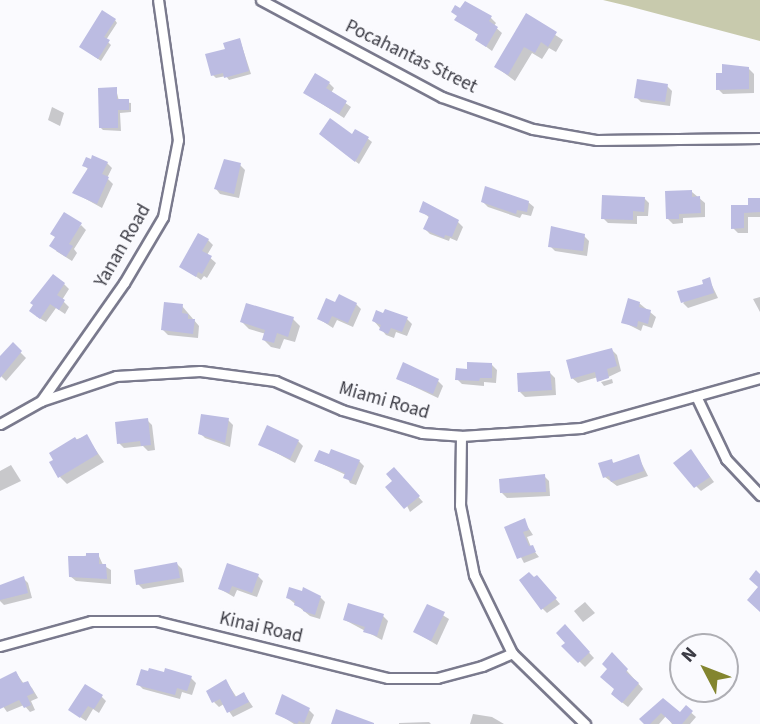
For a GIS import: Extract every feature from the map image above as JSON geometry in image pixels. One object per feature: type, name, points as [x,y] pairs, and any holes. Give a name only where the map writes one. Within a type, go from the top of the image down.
[{"type":"street","name":"Yanan Road","points":[[0,424],[41,401],[124,283],[163,217],[178,140],[158,0]]},
{"type":"street","name":"Pocahantas Street","points":[[261,0],[442,97],[533,129],[597,140],[760,138]]},
{"type":"street","name":"Miami Road","points":[[41,401],[116,376],[200,371],[275,381],[342,410],[422,433],[461,436],[582,428],[760,378]]},
{"type":"street","points":[[696,396],[726,459],[760,495]]},
{"type":"street","points":[[461,436],[460,505],[474,575],[512,653],[585,724]]},
{"type":"street","name":"Kinai Road","points":[[0,646],[91,621],[156,621],[388,678],[437,678],[482,666],[512,653]]},
{"type":"green space","points":[[603,0],[760,0],[760,41],[628,6]]},
{"type":"building","points":[[465,1],[492,16],[489,21],[498,27],[486,47],[475,40],[478,34],[454,20],[457,16],[451,12],[455,5],[460,8]]},
{"type":"building","points":[[102,10],[116,19],[104,37],[110,40],[98,59],[79,47]]},
{"type":"building","points":[[526,13],[557,32],[548,47],[541,42],[535,53],[524,47],[508,75],[494,67]]},
{"type":"building","points":[[240,38],[249,71],[224,78],[223,73],[211,76],[205,54],[225,49],[223,43]]},
{"type":"building","points":[[722,64],[749,67],[749,89],[716,90],[716,73],[722,73]]},
{"type":"building","points":[[315,73],[330,82],[326,88],[347,101],[339,114],[303,93]]},
{"type":"building","points":[[637,79],[668,84],[665,102],[634,98]]},
{"type":"building","points":[[117,87],[117,99],[129,99],[129,110],[118,110],[118,128],[99,128],[98,88]]},
{"type":"building","points":[[330,118],[352,134],[355,129],[369,137],[355,162],[319,134]]},
{"type":"building","points":[[92,155],[108,162],[102,174],[109,177],[97,204],[72,193],[88,168],[82,166],[86,157],[91,159]]},
{"type":"building","points":[[224,159],[241,163],[234,194],[214,189]]},
{"type":"building","points":[[485,186],[529,201],[527,212],[517,210],[516,214],[481,202]]},
{"type":"building","points":[[692,190],[692,197],[700,196],[701,213],[679,214],[679,219],[666,219],[665,191]]},
{"type":"building","points":[[602,195],[645,197],[644,212],[633,211],[633,220],[601,219]]},
{"type":"building","points":[[748,198],[760,198],[760,212],[744,213],[744,228],[731,229],[731,205],[748,205]]},
{"type":"building","points":[[423,201],[459,220],[452,237],[445,235],[444,238],[423,229],[429,216],[419,212]]},
{"type":"building","points":[[64,212],[82,223],[69,244],[73,246],[66,257],[49,246],[55,237],[50,234]]},
{"type":"building","points":[[551,226],[585,234],[583,251],[548,247]]},
{"type":"building","points":[[198,233],[209,239],[202,251],[212,256],[202,274],[198,272],[196,277],[179,267]]},
{"type":"building","points":[[53,274],[65,283],[57,295],[65,300],[59,310],[50,304],[40,319],[29,311],[33,305],[30,303]]},
{"type":"building","points":[[710,277],[714,293],[681,303],[677,291],[703,284],[702,280]]},
{"type":"building","points":[[339,294],[357,303],[348,323],[332,316],[328,324],[317,319],[326,298],[335,302]]},
{"type":"building","points":[[628,298],[640,302],[639,307],[651,310],[648,324],[638,321],[637,327],[621,323]]},
{"type":"building","points":[[164,302],[183,304],[182,313],[188,314],[188,319],[195,319],[193,334],[161,330]]},
{"type":"building","points":[[246,303],[294,317],[288,337],[277,333],[274,343],[262,340],[265,330],[240,322]]},
{"type":"building","points":[[385,309],[408,317],[402,332],[391,328],[388,334],[379,330],[381,325],[372,321],[376,310],[383,313]]},
{"type":"building","points":[[13,342],[22,351],[0,378],[0,356]]},
{"type":"building","points":[[612,348],[617,366],[607,369],[609,378],[597,382],[595,372],[571,379],[566,360]]},
{"type":"building","points":[[403,362],[439,379],[433,394],[396,379]]},
{"type":"building","points":[[467,362],[492,363],[492,378],[480,378],[479,381],[455,380],[456,368],[467,369]]},
{"type":"building","points":[[550,371],[552,390],[518,392],[517,373]]},
{"type":"building","points":[[201,414],[229,418],[225,443],[198,434]]},
{"type":"building","points":[[148,418],[151,445],[141,446],[140,441],[117,444],[115,422]]},
{"type":"building","points":[[267,425],[299,440],[290,459],[258,445]]},
{"type":"building","points":[[87,434],[98,454],[58,478],[49,462],[53,460],[49,453],[75,437],[77,440]]},
{"type":"building","points":[[331,449],[360,460],[351,481],[343,478],[345,473],[314,461],[319,450],[329,454]]},
{"type":"building","points":[[691,449],[710,477],[694,488],[673,463]]},
{"type":"building","points":[[639,454],[644,471],[611,482],[609,476],[603,478],[598,463],[612,459],[613,463]]},
{"type":"building","points":[[394,467],[420,496],[404,509],[385,487],[392,481],[386,474]]},
{"type":"building","points":[[545,474],[546,492],[500,493],[499,479]]},
{"type":"building","points":[[525,518],[529,530],[523,532],[529,546],[533,545],[536,552],[517,559],[504,527]]},
{"type":"building","points":[[86,553],[99,553],[99,564],[106,564],[107,579],[69,577],[68,556],[86,556]]},
{"type":"building","points":[[177,562],[180,578],[136,585],[134,570]]},
{"type":"building","points":[[227,563],[259,574],[252,593],[232,586],[229,593],[218,589]]},
{"type":"building","points":[[756,570],[760,574],[760,612],[747,600],[758,587],[749,579]]},
{"type":"building","points":[[529,572],[534,577],[537,575],[557,598],[541,610],[519,580]]},
{"type":"building","points":[[24,576],[28,593],[0,600],[0,585]]},
{"type":"building","points":[[289,587],[302,591],[303,587],[321,596],[315,615],[303,611],[294,605],[295,601],[286,598]]},
{"type":"building","points":[[348,603],[384,614],[377,636],[363,632],[365,627],[343,620]]},
{"type":"building","points":[[427,604],[445,612],[431,641],[413,632]]},
{"type":"building","points":[[565,624],[590,652],[578,663],[561,646],[565,643],[556,633]]},
{"type":"building","points":[[612,652],[628,669],[626,672],[639,683],[622,703],[611,694],[614,689],[600,677],[607,669],[602,664]]},
{"type":"building","points":[[149,668],[164,672],[165,668],[192,676],[187,691],[177,688],[175,695],[136,685],[141,669],[148,671]]},
{"type":"building","points":[[16,671],[22,683],[28,681],[34,693],[27,696],[31,705],[24,708],[19,700],[0,709],[0,679]]},
{"type":"building","points":[[226,679],[235,697],[244,692],[249,702],[227,713],[220,699],[212,703],[206,691]]},
{"type":"building","points":[[85,684],[103,695],[94,709],[88,706],[80,718],[68,710]]},
{"type":"building","points":[[282,694],[310,708],[304,723],[299,721],[297,724],[275,714]]},
{"type":"building","points":[[663,698],[680,712],[686,705],[693,711],[682,724],[673,724],[661,713],[650,724],[644,724],[639,719]]},
{"type":"building","points":[[336,709],[374,723],[374,724],[331,724]]}]
